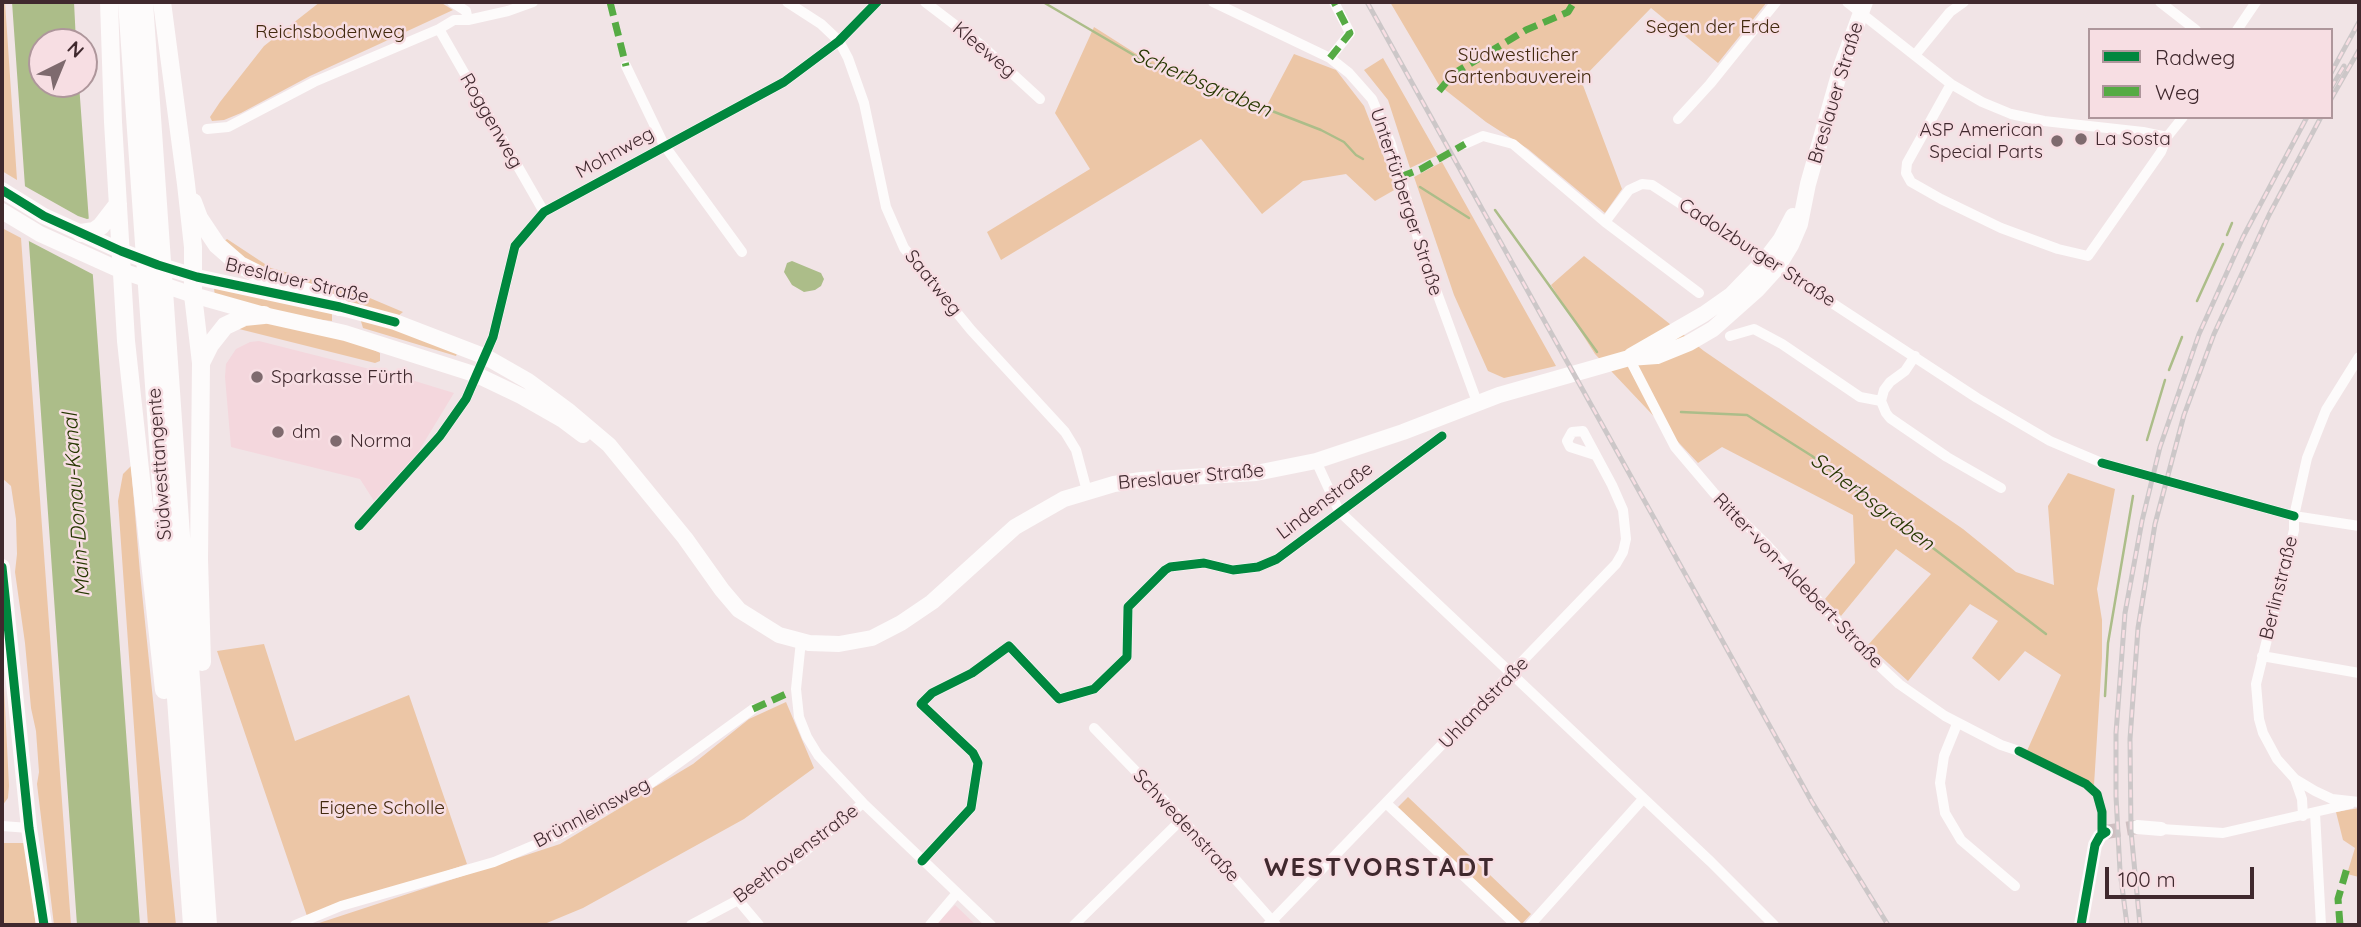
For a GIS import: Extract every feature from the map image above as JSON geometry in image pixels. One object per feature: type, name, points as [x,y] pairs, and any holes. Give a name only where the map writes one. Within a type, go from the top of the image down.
[{"type":"highway","points":[[109,2],[126,341],[168,725],[181,782]]},
{"type":"highway","name":"Südwesttangente","points":[[127,2],[192,925]]},
{"type":"highway","name":"Südwesttangente","points":[[144,2],[208,925]]},
{"type":"highway","points":[[162,2],[191,224],[195,276],[193,295],[201,363],[199,559],[202,676],[195,735]]},
{"type":"highway","points":[[186,184],[199,218],[217,245],[240,265],[270,281],[308,292],[340,307]]},
{"type":"highway","points":[[81,233],[94,231],[101,226],[118,204]]},
{"type":"highway","points":[[201,363],[210,345],[225,326],[244,317],[264,315]]},
{"type":"main road","name":"Breslauer Straße","points":[[2,190],[44,216],[121,251],[195,276],[340,307],[395,322],[486,356],[528,380],[609,444],[739,610],[779,635],[801,641],[839,644],[872,638],[901,623],[932,602],[1016,527],[1065,499],[1087,491],[1141,480],[1256,473],[1316,461],[1403,432],[1477,402],[1629,358],[1717,306],[1771,264],[1808,184],[1842,64],[1862,8]]},
{"type":"main road","name":"Breslauer Straße","points":[[2,211],[40,234],[122,271],[264,315],[345,333],[477,375],[563,420],[604,451],[644,487]]},
{"type":"main road","points":[[2,567],[29,828],[44,925]]},
{"type":"street","points":[[452,2],[466,11],[468,20]]},
{"type":"street","points":[[207,129],[228,127],[314,82],[439,29],[454,20],[468,20],[508,11],[533,2]]},
{"type":"street","points":[[787,2],[821,24],[839,41],[877,2]]},
{"type":"street","name":"Kleeweg","points":[[925,2],[980,44],[1041,99]]},
{"type":"street","name":"Unterfürberger Straße","points":[[1213,2],[1330,58],[1349,73],[1372,99],[1391,144],[1433,284],[1477,402]]},
{"type":"street","points":[[1330,58],[1350,33],[1334,2]]},
{"type":"street","points":[[1678,119],[1776,2]]},
{"type":"street","points":[[1847,2],[1862,8],[1951,84],[1982,102],[2011,114],[2044,121],[2167,137]]},
{"type":"street","points":[[1915,55],[1950,12],[1964,2]]},
{"type":"street","points":[[2160,2],[2193,28]]},
{"type":"street","points":[[2238,28],[2256,2]]},
{"type":"street","name":"Roggenweg","points":[[439,29],[544,212]]},
{"type":"street","name":"Mohnweg","points":[[486,356],[516,246],[544,212],[784,82],[839,41]]},
{"type":"street","name":"Saatweg","points":[[839,41],[864,103],[886,207],[904,248],[971,330],[1065,432],[1076,450],[1087,491]]},
{"type":"street","points":[[626,66],[664,145],[742,252]]},
{"type":"street","points":[[1951,84],[1907,163],[1906,173],[1911,182],[1941,200],[2001,228],[2058,249],[2088,256],[2181,119]]},
{"type":"street","points":[[1465,144],[1483,136],[1513,145],[1605,222],[1699,293]]},
{"type":"street","name":"Cadolzburger Straße","points":[[1605,222],[1629,190],[1642,184],[1652,185],[2033,432],[2119,468],[2294,516],[2359,526]]},
{"type":"street","points":[[1730,336],[1754,329],[1782,344],[1860,397],[1881,401]]},
{"type":"street","points":[[359,526],[440,436],[466,398],[486,356]]},
{"type":"street","points":[[1915,356],[1905,371],[1884,390],[1881,401],[1890,418],[1947,457],[2001,488]]},
{"type":"street","name":"Berlinstraße","points":[[2359,357],[2326,410],[2307,458],[2294,516],[2294,530],[2256,684],[2259,719],[2277,759],[2295,779],[2332,799],[2359,802]]},
{"type":"street","name":"Ritter-von-Aldebert-Straße","points":[[1629,358],[1675,447],[1714,493],[1765,543],[1869,656],[1899,684],[1958,724],[2019,751]]},
{"type":"street","name":"Lindenstraße","points":[[922,861],[971,808],[978,762],[973,753],[921,704],[932,694],[972,673],[1009,646],[1059,699],[1094,690],[1127,657],[1128,607],[1165,570],[1204,563],[1233,570],[1257,567],[1277,559],[1442,436]]},
{"type":"street","name":"Uhlandstraße","points":[[1273,924],[1616,564],[1623,552],[1626,525],[1623,510],[1612,485],[1595,455]]},
{"type":"street","name":"Lindenstraße","points":[[1316,461],[1339,511],[1711,862],[1774,925]]},
{"type":"street","points":[[801,641],[796,689],[799,717],[818,755],[922,861],[991,925]]},
{"type":"street","points":[[2262,656],[2359,673]]},
{"type":"street","name":"Brünnleinsweg","points":[[295,925],[341,906],[494,862],[563,833],[651,783],[752,709]]},
{"type":"street","points":[[1958,724],[1944,756],[1940,783],[1945,813],[1961,840],[2015,886]]},
{"type":"street","name":"Schwedenstraße","points":[[1094,728],[1182,819],[1273,924]]},
{"type":"street","name":"Berlinstraße","points":[[2295,779],[2309,814],[2321,925]]},
{"type":"street","points":[[1530,925],[1643,799]]},
{"type":"street","points":[[2137,827],[2222,833],[2359,802]]},
{"type":"street","name":"Beethovenstraße","points":[[691,925],[738,900],[802,854],[863,803]]},
{"type":"street","points":[[1387,804],[1516,925]]},
{"type":"street","points":[[1074,925],[1182,819]]},
{"type":"street","points":[[2,826],[29,828]]},
{"type":"street","points":[[2081,925],[2095,845],[2099,836],[2106,832]]},
{"type":"street","points":[[930,925],[957,893]]},
{"type":"street","points":[[738,900],[759,925]]},
{"type":"shaded area","points":[[259,341],[454,393],[417,454],[374,501],[360,479],[231,447],[226,364],[236,349]]},
{"type":"shaded area","points":[[955,905],[976,925],[935,925]]},
{"type":"green space","points":[[2,2],[5,2],[17,180],[2,171]]},
{"type":"green space","name":"Reichsbodenweg","points":[[320,2],[440,2],[453,10],[310,76],[241,113],[224,120],[212,121],[210,117],[220,102],[264,46]]},
{"type":"green space","name":"Südwestlicher Gartenbauverein","points":[[1390,2],[1767,2],[1718,63],[1651,8],[1581,80],[1622,189],[1605,213],[1528,149],[1486,122],[1439,85]]},
{"type":"green space","points":[[1094,27],[1135,53],[1265,109],[1294,54],[1336,70],[1364,106],[1396,189],[1375,201],[1346,174],[1303,181],[1262,214],[1201,139],[1001,260],[987,232],[1090,169],[1055,113]]},
{"type":"green space","points":[[1383,58],[1438,155],[1410,168],[1388,100],[1364,70]]},
{"type":"green space","points":[[1442,162],[1556,366],[1504,378],[1488,371],[1454,295],[1414,177]]},
{"type":"green space","points":[[2,228],[21,238],[71,925],[54,925],[37,784],[39,772],[36,731],[15,572],[16,519],[11,486],[2,478]]},
{"type":"green space","points":[[227,239],[271,268],[358,293],[403,312],[398,316],[265,274],[223,242]]},
{"type":"green space","points":[[1584,256],[1704,351],[1963,529],[2016,572],[2054,585],[2048,506],[2068,473],[2115,489],[2097,589],[2102,620],[2102,658],[2094,785],[2026,753],[2061,675],[2025,651],[1999,681],[1972,658],[1998,621],[1970,604],[1908,681],[1868,645],[1931,574],[1896,549],[1841,616],[1825,599],[1855,563],[1853,515],[1722,447],[1698,463],[1595,354],[1551,285]]},
{"type":"green space","points":[[214,288],[332,312],[332,321],[297,317],[215,298]]},
{"type":"green space","points":[[360,318],[458,351],[456,356],[363,328]]},
{"type":"green space","points":[[257,321],[360,343],[380,353],[380,361],[375,363],[235,328]]},
{"type":"green space","points":[[131,466],[176,925],[148,925],[118,501],[123,474]]},
{"type":"green space","name":"Eigene Scholle","points":[[264,644],[295,741],[409,695],[467,864],[308,919],[217,651]]},
{"type":"green space","points":[[2,686],[9,786],[8,798],[2,806]]},
{"type":"green space","points":[[786,702],[814,768],[744,819],[583,908],[542,925],[313,925],[560,844],[693,764],[749,719]]},
{"type":"green space","points":[[1408,797],[1531,914],[1521,925],[1398,807]]},
{"type":"green space","points":[[2359,808],[2359,877],[2347,874],[2355,848],[2343,840],[2336,812]]},
{"type":"green space","points":[[2,843],[24,843],[36,925],[2,925]]},
{"type":"water","name":"Main-Donau-Kanal","points":[[12,2],[74,2],[75,28],[28,28],[28,98],[80,98],[140,925],[77,925]]},
{"type":"water","points":[[792,261],[821,273],[824,279],[821,286],[804,292],[792,285],[784,272],[787,263]]},
{"type":"pier","points":[[21,184],[78,216],[92,218],[96,276],[25,239]]},
{"type":"waterway","name":"Scherbsgraben","points":[[1043,2],[1149,64],[1252,108],[1272,111],[1321,130],[1344,142],[1363,159]]},
{"type":"waterway","name":"Scherbsgraben","points":[[1420,187],[1469,218]]},
{"type":"waterway","name":"Scherbsgraben","points":[[1495,210],[1597,352]]},
{"type":"waterway","points":[[2227,235],[2232,223]]},
{"type":"waterway","points":[[2197,301],[2223,244]]},
{"type":"waterway","points":[[2169,370],[2182,337]]},
{"type":"waterway","points":[[2147,440],[2165,380]]},
{"type":"waterway","name":"Scherbsgraben","points":[[1681,412],[1747,415],[1812,456],[2046,634]]},
{"type":"waterway","points":[[2105,696],[2108,643],[2133,496]]},
{"type":"tunnel","points":[[2106,832],[2137,827]]},
{"type":"railway","points":[[1367,2],[1812,802],[1888,925]]},
{"type":"railway","points":[[2333,69],[2359,22]]},
{"type":"railway","points":[[2333,96],[2359,50]]},
{"type":"railway","points":[[2333,85],[2344,66]]},
{"type":"railway","points":[[2127,925],[2120,871],[2116,733],[2125,613],[2142,521],[2160,447],[2199,334],[2243,237],[2306,119]]},
{"type":"railway","points":[[2140,925],[2131,831],[2130,739],[2138,628],[2155,524],[2184,415],[2214,334],[2269,215],[2320,119]]},
{"type":"marked path","points":[[610,2],[626,66]]},
{"type":"marked path","points":[[1330,58],[1350,33],[1334,2]]},
{"type":"marked path","points":[[1439,91],[1453,74],[1526,30],[1568,12],[1574,2]]},
{"type":"marked path","points":[[1400,177],[1421,169],[1465,144]]},
{"type":"marked path","points":[[753,709],[786,694]]},
{"type":"marked path","points":[[2340,925],[2338,899],[2347,868]]},
{"type":"cycle path","points":[[359,526],[440,436],[466,399],[493,337],[515,246],[544,212],[784,82],[839,41],[877,2]]},
{"type":"cycle path","points":[[2,190],[44,216],[158,265],[197,277],[340,307],[395,322]]},
{"type":"cycle path","points":[[922,861],[971,808],[978,763],[973,753],[921,704],[932,693],[972,673],[1009,646],[1059,699],[1094,689],[1127,657],[1128,607],[1165,570],[1204,563],[1233,570],[1258,567],[1277,559],[1442,436]]},
{"type":"cycle path","points":[[2102,463],[2294,516]]},
{"type":"cycle path","points":[[2,567],[29,828],[44,925]]},
{"type":"cycle path","points":[[2019,751],[2086,784],[2097,794],[2102,812],[2102,833]]},
{"type":"cycle path","points":[[2081,925],[2095,845],[2106,832]]},
{"type":"place","name":"La Sosta","points":[[2081,139]]},
{"type":"place","name":"ASP American Special Parts","points":[[2057,141]]},
{"type":"place","name":"Sparkasse Fürth","points":[[257,377]]},
{"type":"place","name":"dm","points":[[278,432]]},
{"type":"place","name":"Norma","points":[[336,441]]},
{"type":"district","name":"WESTVORSTADT","points":[[1380,868]]},
{"type":"park label","name":"Segen der Erde","points":[[1713,27]]}]
